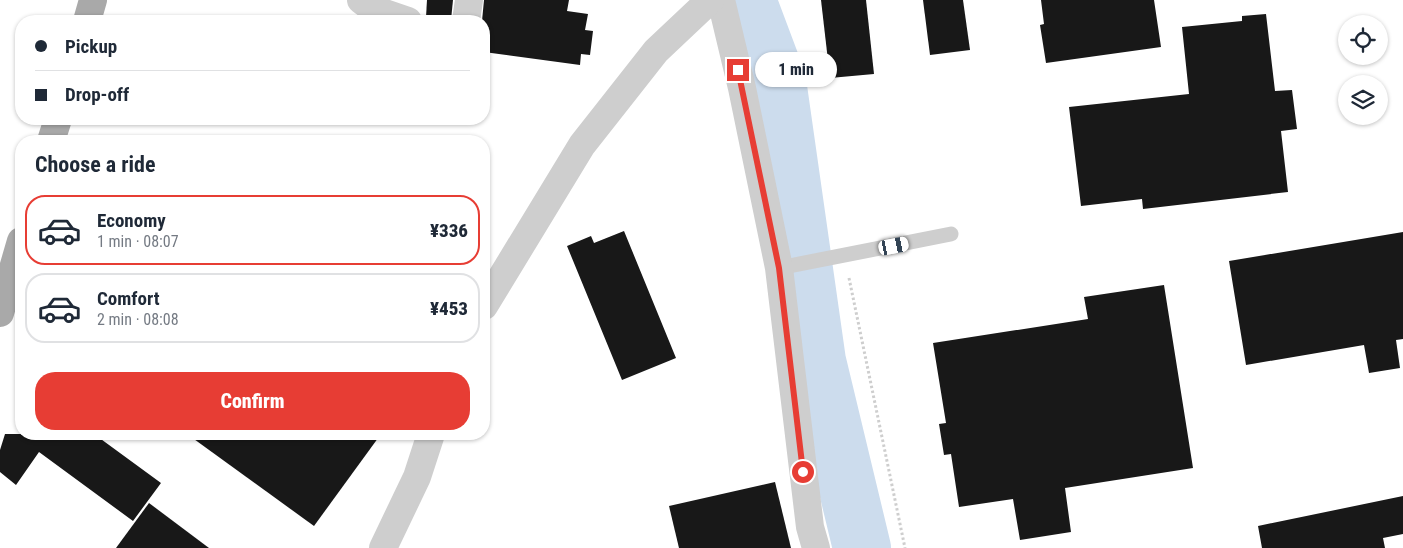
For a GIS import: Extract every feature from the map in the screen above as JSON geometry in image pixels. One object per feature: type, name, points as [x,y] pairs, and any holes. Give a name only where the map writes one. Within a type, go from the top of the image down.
[{"type":"main road","points":[[89,15],[93,0]]},
{"type":"main road","points":[[0,313],[15,262]]},
{"type":"street","points":[[361,0],[373,9],[390,15]]},
{"type":"street","points":[[467,15],[469,0]]},
{"type":"street","points":[[490,296],[582,145],[656,51],[710,0]]},
{"type":"street","points":[[721,0],[742,88],[779,268],[810,527],[816,548]]},
{"type":"street","points":[[383,548],[417,477],[429,440]]},
{"type":"lane","points":[[779,268],[951,234]]},
{"type":"path","points":[[847,270],[905,548]]},
{"type":"building","points":[[427,0],[453,0],[452,15],[426,15]]},
{"type":"building","points":[[484,0],[569,0],[567,11],[588,14],[585,30],[593,31],[590,55],[581,54],[580,65],[490,53],[490,15],[483,15]]},
{"type":"building","points":[[821,0],[866,0],[874,74],[830,78]]},
{"type":"building","points":[[923,0],[963,0],[970,50],[930,55]]},
{"type":"building","points":[[1041,0],[1154,0],[1161,47],[1046,63],[1040,25],[1044,24]]},
{"type":"building","points":[[1266,14],[1275,91],[1292,90],[1297,129],[1281,131],[1288,192],[1143,209],[1142,199],[1081,206],[1069,107],[1189,94],[1182,27],[1242,21],[1242,16]]},
{"type":"building","points":[[624,231],[676,358],[622,380],[567,246],[591,236],[594,243]]},
{"type":"building","points":[[1403,232],[1403,339],[1396,340],[1400,368],[1369,373],[1364,345],[1246,365],[1229,261]]},
{"type":"building","points":[[1164,285],[1193,468],[1065,488],[1071,532],[1020,540],[1013,499],[959,507],[951,454],[944,455],[939,424],[946,423],[933,343],[1088,319],[1084,297]]},
{"type":"building","points":[[5,434],[15,434],[15,440],[102,440],[161,483],[133,521],[39,452],[16,485],[0,472],[0,450]]},
{"type":"building","points":[[195,440],[377,440],[314,526]]},
{"type":"building","points":[[775,482],[791,548],[679,548],[669,506]]},
{"type":"building","points":[[1403,496],[1403,534],[1383,538],[1385,548],[1262,548],[1258,526]]},
{"type":"building","points":[[149,503],[209,548],[116,548]]},
{"type":"waterway","points":[[747,0],[777,80],[817,361],[862,548]]},
{"type":"route","points":[[738,70],[779,268],[803,472]]}]
